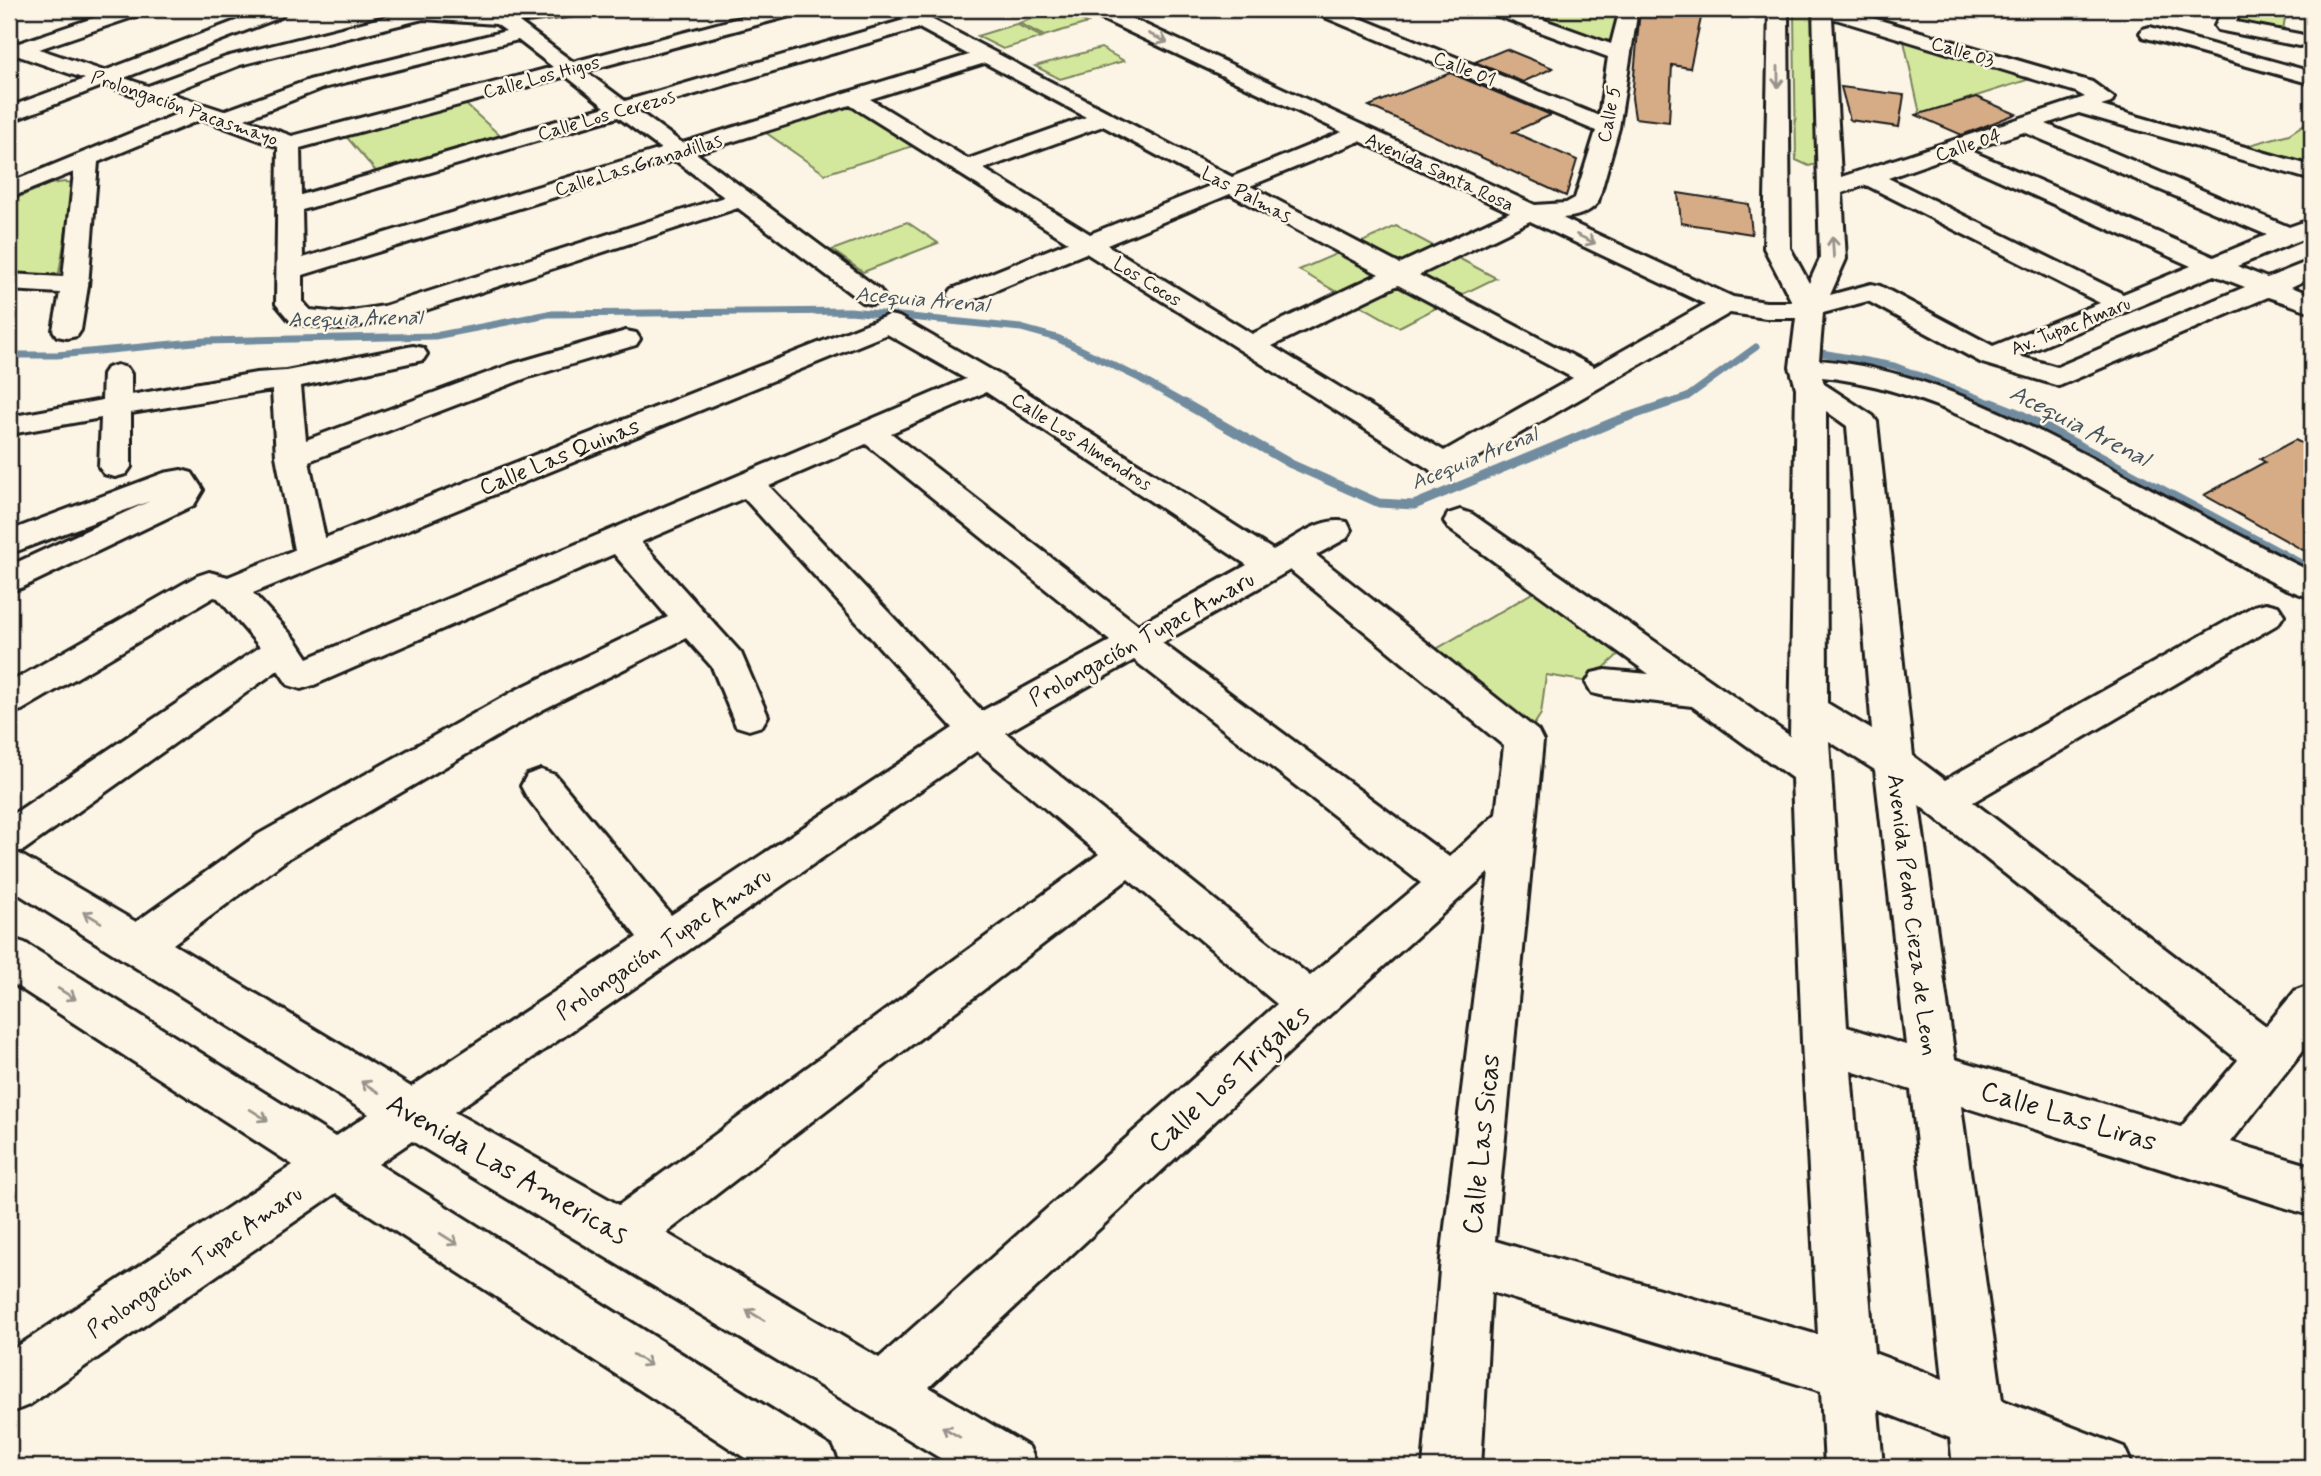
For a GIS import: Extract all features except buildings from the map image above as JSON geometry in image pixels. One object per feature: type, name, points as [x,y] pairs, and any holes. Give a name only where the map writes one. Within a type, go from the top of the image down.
[{"type":"street","points":[[12,49],[138,9]]},
{"type":"street","points":[[400,9],[421,14],[501,18],[575,9]]},
{"type":"street","name":"Calle Los Higos","points":[[289,144],[793,9]]},
{"type":"street","name":"Las Palmas","points":[[898,9],[1596,379]]},
{"type":"street","name":"Avenida Santa Rosa","points":[[1096,9],[1726,304],[1762,312],[1800,311]]},
{"type":"street","name":"Avenida Santa Rosa","points":[[1139,9],[1571,209],[1800,311]]},
{"type":"street","name":"Calle 01","points":[[1322,9],[1608,128]]},
{"type":"street","points":[[1497,9],[1619,54]]},
{"type":"street","name":"Calle 5","points":[[1571,209],[1586,202],[1608,128],[1629,9]]},
{"type":"street","points":[[1778,9],[1777,248],[1800,311],[1807,363],[1808,709],[1825,1042],[1854,1467]]},
{"type":"street","points":[[1800,311],[1833,259],[1822,9]]},
{"type":"street","name":"Calle 03","points":[[1822,9],[2084,87],[2101,96]]},
{"type":"street","points":[[2232,9],[2225,26],[2300,40]]},
{"type":"street","points":[[9,116],[274,13]]},
{"type":"street","points":[[149,93],[233,61],[421,14]]},
{"type":"street","points":[[2150,33],[2303,76],[2300,40],[2304,15]]},
{"type":"street","points":[[501,18],[871,296]]},
{"type":"street","name":"Calle Los Cerezos","points":[[289,206],[922,21]]},
{"type":"street","points":[[224,119],[316,84],[523,33]]},
{"type":"street","name":"Prolongación Pacasmayo","points":[[12,49],[202,111],[289,144],[290,304],[302,317],[340,321],[388,313],[742,199]]},
{"type":"street","name":"Calle Las Granadillas","points":[[289,271],[987,56]]},
{"type":"street","name":"Calle 04","points":[[1830,189],[2100,101],[2101,96]]},
{"type":"street","name":"Los Cocos","points":[[853,98],[1443,464],[1596,379]]},
{"type":"street","points":[[2081,107],[2312,173]]},
{"type":"street","points":[[9,191],[202,111]]},
{"type":"street","points":[[966,168],[1105,118]]},
{"type":"street","points":[[2028,125],[2287,235]]},
{"type":"street","points":[[961,295],[1360,133]]},
{"type":"street","points":[[1950,150],[2213,266],[2312,304]]},
{"type":"street","points":[[67,330],[75,286],[87,158]]},
{"type":"street","points":[[1868,177],[2123,304]]},
{"type":"street","points":[[1251,345],[1528,213],[1571,209]]},
{"type":"street","name":"Av. Tupac Amaru","points":[[1992,357],[2312,226]]},
{"type":"street","name":"Av. Tupac Amaru","points":[[1992,357],[2059,377],[2312,268]]},
{"type":"street","points":[[9,282],[75,286]]},
{"type":"street","points":[[1800,311],[1871,292],[1992,357]]},
{"type":"street","points":[[1596,379],[1726,304]]},
{"type":"street","name":"Calle Los Almendros","points":[[889,323],[988,380],[1282,559],[1524,741],[1514,822]]},
{"type":"street","name":"Calle Las Quinas","points":[[9,700],[209,584],[230,589],[889,323]]},
{"type":"street","points":[[292,456],[519,371],[626,339]]},
{"type":"street","points":[[16,424],[286,380],[413,354]]},
{"type":"street","points":[[1807,363],[1928,393],[2002,423],[2157,504],[2225,544],[2312,586]]},
{"type":"street","name":"Avenida Pedro Cieza de Leon","points":[[1807,363],[1862,422],[1894,763],[1980,1444]]},
{"type":"street","points":[[115,467],[117,374]]},
{"type":"street","points":[[286,380],[292,456],[312,555]]},
{"type":"street","points":[[230,589],[283,649],[301,676],[988,380]]},
{"type":"street","points":[[869,431],[1134,641],[1451,882]]},
{"type":"street","points":[[9,543],[175,480],[181,480],[187,490],[183,498],[9,580]]},
{"type":"street","points":[[748,483],[978,731],[1310,1004]]},
{"type":"street","points":[[1460,521],[1812,772]]},
{"type":"street","name":"Prolongación Tupac Amaru","points":[[9,1385],[978,731],[1335,530]]},
{"type":"street","points":[[619,539],[728,662],[749,716]]},
{"type":"street","points":[[1942,802],[2266,615]]},
{"type":"street","points":[[138,945],[274,846],[529,700],[691,620]]},
{"type":"street","points":[[9,838],[283,649]]},
{"type":"street","points":[[1605,683],[1702,693]]},
{"type":"street","points":[[1808,709],[1894,763],[2270,1057]]},
{"type":"street","points":[[541,786],[666,941]]},
{"type":"street","name":"Calle Los Trigales","points":[[883,1392],[1310,1004],[1451,882],[1514,822]]},
{"type":"street","name":"Calle Las Sicas","points":[[1452,1467],[1468,1259],[1514,822]]},
{"type":"street","points":[[621,1235],[1129,855]]},
{"type":"street","name":"Avenida Las Americas","points":[[9,867],[411,1113],[1009,1467]]},
{"type":"street","points":[[9,957],[811,1467]]},
{"type":"street","points":[[2192,1152],[2312,1004]]},
{"type":"street","name":"Calle Las Liras","points":[[1825,1042],[2192,1152],[2312,1191]]},
{"type":"street","points":[[1468,1259],[1847,1371],[1980,1444],[2104,1467]]},
{"type":"green space","points":[[1513,9],[1619,9],[1611,40],[1600,41]]},
{"type":"green space","points":[[2240,9],[2286,13],[2282,36],[2235,27]]},
{"type":"green space","points":[[1060,10],[1088,23],[1044,36],[1019,23]]},
{"type":"green space","points":[[1803,10],[1812,14],[1820,163],[1809,166],[1796,160],[1794,12]]},
{"type":"green space","points":[[1016,24],[1042,37],[1003,49],[977,36]]},
{"type":"green space","points":[[1904,41],[2030,79],[1920,114]]},
{"type":"green space","points":[[1101,48],[1124,61],[1060,79],[1035,66]]},
{"type":"green space","points":[[463,102],[505,140],[380,176],[344,134]]},
{"type":"green space","points":[[843,107],[857,109],[913,146],[825,174],[765,132]]},
{"type":"green space","points":[[2312,119],[2312,165],[2246,146],[2289,134]]},
{"type":"green space","points":[[74,183],[59,273],[46,278],[9,276],[9,201],[50,184]]},
{"type":"green space","points":[[907,222],[938,243],[863,272],[832,250]]},
{"type":"green space","points":[[1396,226],[1439,249],[1403,266],[1360,243]]},
{"type":"green space","points":[[1338,253],[1382,276],[1342,295],[1299,270]]},
{"type":"green space","points":[[1451,254],[1496,278],[1459,296],[1414,273]]},
{"type":"green space","points":[[1393,283],[1438,307],[1399,327],[1355,302]]},
{"type":"green space","points":[[1534,592],[1622,651],[1589,682],[1546,675],[1541,714],[1528,734],[1428,654]]},
{"type":"waterway","name":"Acequia Arenal","points":[[9,355],[57,355],[205,341],[435,336],[548,314],[850,311],[1021,328],[1057,338],[1187,405]]},
{"type":"waterway","name":"Acequia Arenal","points":[[1663,405],[1687,397],[1756,347]]},
{"type":"waterway","name":"Acequia Arenal","points":[[1816,352],[1894,366],[1996,405]]},
{"type":"waterway","name":"Acequia Arenal","points":[[1184,403],[1291,464],[1379,503],[1414,505],[1616,421],[1668,403]]},
{"type":"waterway","name":"Acequia Arenal","points":[[1992,403],[2020,414],[2312,570]]}]
